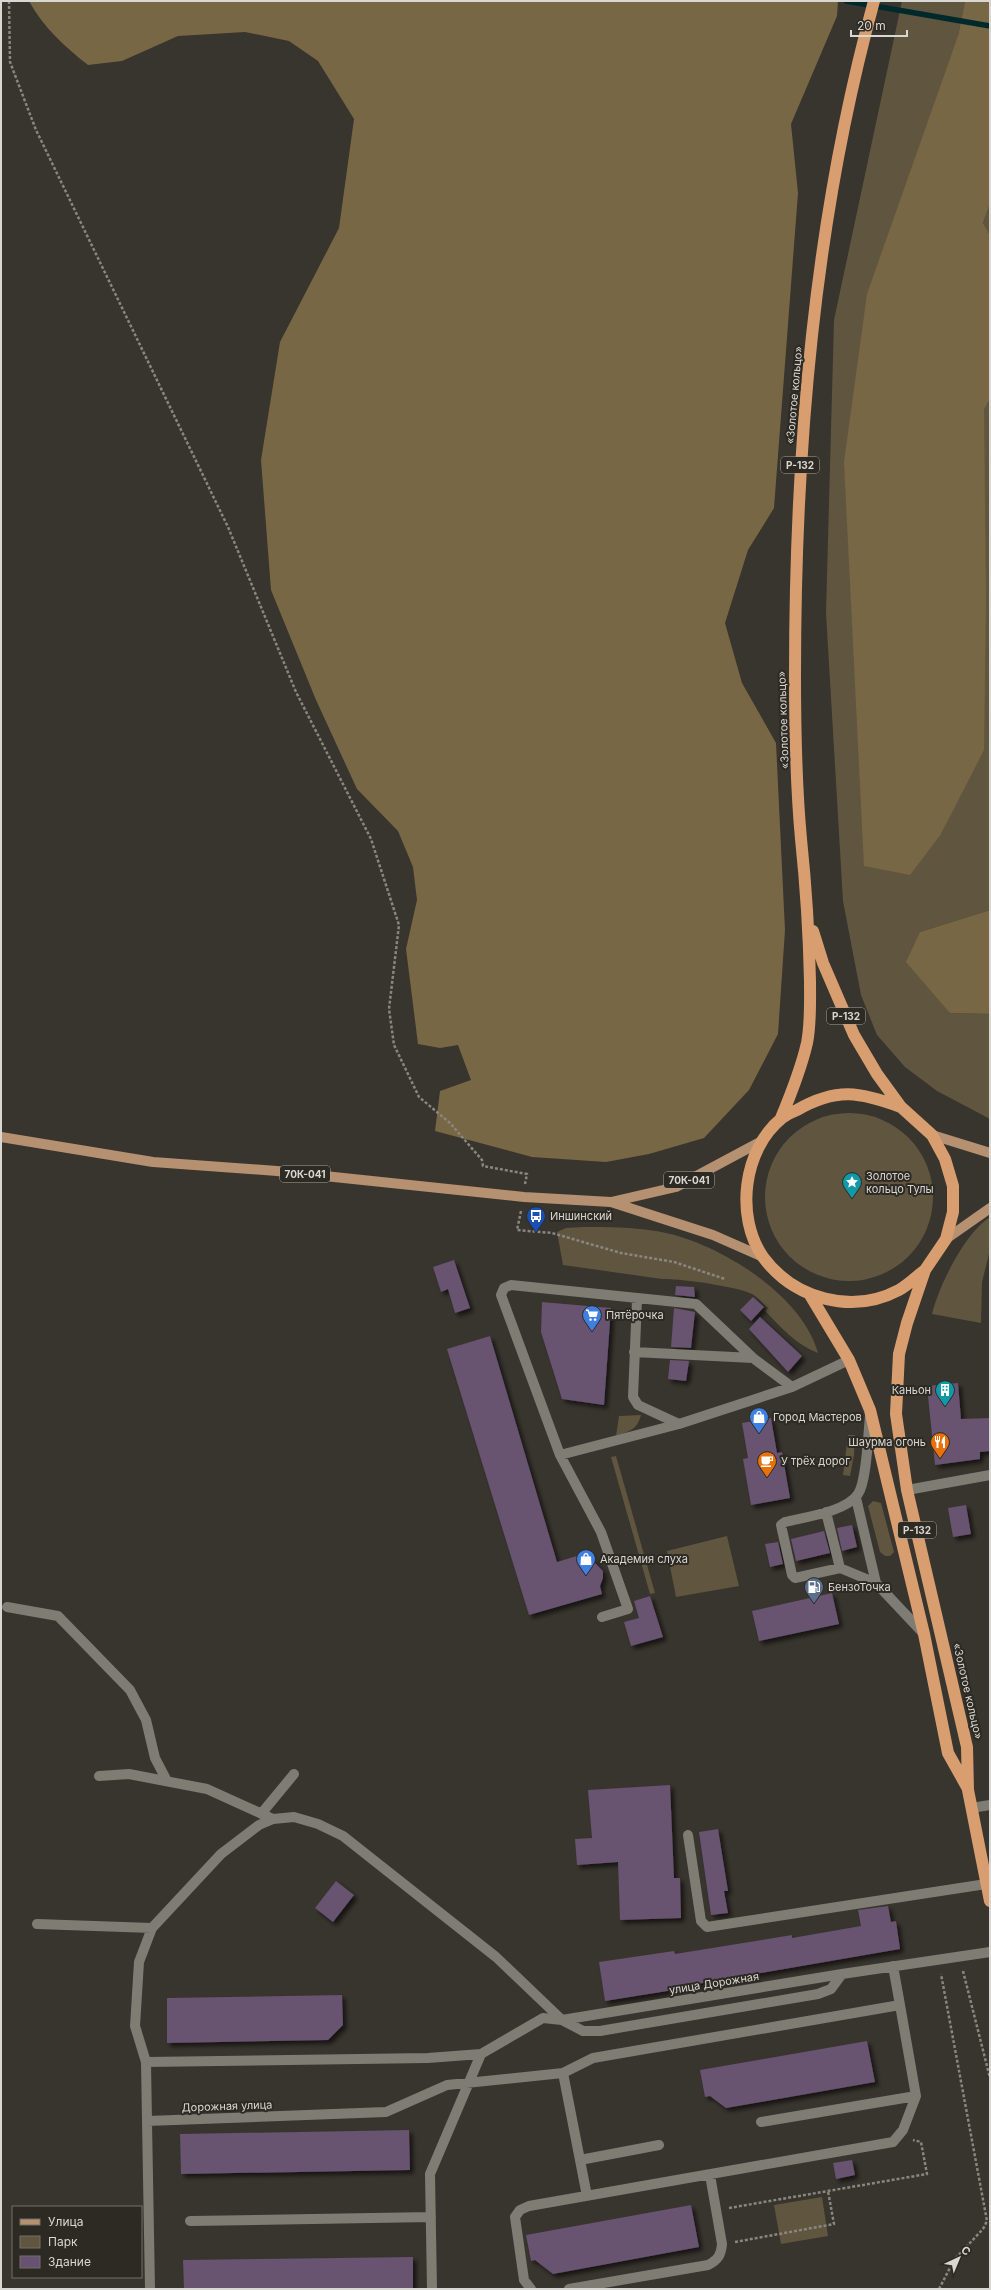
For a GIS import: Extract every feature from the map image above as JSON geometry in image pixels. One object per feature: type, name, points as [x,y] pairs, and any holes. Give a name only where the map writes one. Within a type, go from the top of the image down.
[{"type":"highway","name":"«Золотое кольцо»","points":[[874,1],[843,133],[821,256],[798,488],[795,595],[795,704],[801,835],[809,917],[810,1005],[807,1041],[796,1080],[781,1118],[762,1141],[752,1166],[746,1197],[750,1227],[763,1256],[784,1279],[810,1295],[833,1301],[857,1302],[879,1298],[900,1290],[925,1270]]},
{"type":"highway","name":"«Золотое кольцо»","points":[[809,917],[823,963],[854,1035],[877,1074],[901,1107],[932,1134],[945,1159],[953,1186],[953,1212],[946,1239],[925,1270],[907,1323],[899,1354],[896,1414],[907,1490],[968,1747],[968,1790]]},
{"type":"highway","name":"«Золотое кольцо»","points":[[781,1118],[818,1098],[844,1094],[871,1096],[901,1107]]},
{"type":"highway","name":"«Золотое кольцо»","points":[[810,1295],[849,1360],[870,1410],[924,1634],[948,1753],[968,1790]]},
{"type":"highway","name":"Р-132","points":[[968,1790],[990,1900]]},
{"type":"main road","points":[[932,1134],[990,1153]]},
{"type":"main road","name":"70К-041","points":[[1,1137],[153,1162],[277,1171],[524,1197],[610,1202],[712,1235],[763,1256]]},
{"type":"main road","name":"70К-041","points":[[610,1202],[676,1187],[762,1141]]},
{"type":"main road","points":[[946,1239],[990,1208]]},
{"type":"street","points":[[602,1617],[628,1609],[602,1532],[560,1455],[501,1295],[503,1290],[511,1285],[696,1304],[753,1358],[792,1387]]},
{"type":"street","points":[[637,1299],[633,1392],[635,1401],[638,1405],[679,1424]]},
{"type":"street","points":[[634,1352],[753,1358]]},
{"type":"street","points":[[560,1455],[679,1424],[792,1387],[849,1360]]},
{"type":"street","points":[[870,1410],[863,1483],[856,1498],[876,1583]]},
{"type":"street","points":[[907,1490],[990,1475]]},
{"type":"street","points":[[856,1498],[826,1512],[782,1524],[794,1578],[840,1568],[876,1583],[924,1634]]},
{"type":"street","points":[[826,1512],[840,1568]]},
{"type":"street","points":[[7,1607],[58,1616],[130,1690],[146,1720],[155,1758],[167,1782]]},
{"type":"street","points":[[99,1776],[129,1774],[207,1789],[273,1819]]},
{"type":"street","points":[[261,1814],[294,1774]]},
{"type":"street","points":[[971,1808],[990,1805]]},
{"type":"street","points":[[150,2289],[146,2062],[135,2026],[139,1962],[152,1928],[221,1854],[259,1825],[273,1819],[294,1817],[318,1824],[344,1836],[496,1957],[562,2020],[583,2031],[600,2031],[825,1992],[831,1989],[842,1974]]},
{"type":"street","points":[[688,1835],[701,1921],[707,1927],[986,1884]]},
{"type":"street","points":[[37,1924],[152,1928]]},
{"type":"street","name":"улица Дорожная","points":[[481,2054],[543,2018],[562,2020],[842,1974],[990,1952]]},
{"type":"street","points":[[529,2289],[524,2280],[514,2217],[520,2210],[528,2206],[886,2145],[899,2137],[916,2096],[894,1966]]},
{"type":"street","points":[[587,2196],[563,2073],[593,2058],[900,2005]]},
{"type":"street","points":[[146,2062],[420,2058],[481,2054],[430,2174],[432,2289]]},
{"type":"street","name":"Дорожная улица","points":[[147,2122],[386,2112],[446,2085],[563,2073]]},
{"type":"street","points":[[761,2122],[916,2096]]},
{"type":"street","points":[[580,2160],[659,2145]]},
{"type":"street","points":[[569,2289],[708,2265],[716,2261],[721,2253],[722,2244],[710,2175]]},
{"type":"street","points":[[190,2221],[431,2216]]},
{"type":"path","points":[[10,1],[10,62],[36,130],[228,527],[296,692],[371,839],[399,925],[389,1009],[394,1046],[419,1097],[450,1123],[482,1160],[482,1166],[527,1174],[517,1230],[552,1232],[621,1253],[674,1262],[725,1278]]},
{"type":"path","points":[[959,1957],[990,2078]]},
{"type":"path","points":[[939,1960],[987,2221],[983,2229],[954,2260],[939,2289]]},
{"type":"path","points":[[717,2211],[927,2174],[921,2142],[899,2137]]},
{"type":"path","points":[[722,2244],[834,2224],[828,2191]]},
{"type":"green space","points":[[902,1],[965,1],[958,36],[941,834],[961,793],[984,410],[990,399],[990,910],[920,932],[950,1013],[990,1014],[990,1119],[937,1091],[905,1067],[877,1035],[861,995],[843,901],[826,613],[834,320]]},
{"type":"green space","points":[[990,204],[990,235],[983,223]]},
{"type":"green space","points":[[849,1113],[873,1117],[888,1123],[902,1132],[914,1144],[923,1158],[929,1173],[933,1197],[929,1221],[923,1236],[914,1250],[902,1262],[888,1271],[873,1277],[849,1281],[825,1277],[810,1271],[796,1262],[784,1250],[775,1236],[769,1221],[765,1197],[769,1173],[775,1158],[784,1144],[796,1132],[810,1123],[825,1117]]},
{"type":"green space","points":[[990,1217],[990,1250],[982,1282],[981,1323],[932,1314],[940,1289],[954,1261],[971,1235]]},
{"type":"green space","points":[[566,1228],[629,1228],[656,1231],[679,1236],[704,1245],[729,1258],[753,1273],[775,1290],[794,1310],[809,1331],[818,1353],[810,1350],[789,1335],[765,1311],[768,1308],[754,1295],[747,1292],[710,1284],[563,1265],[557,1232]]},
{"type":"green space","points":[[641,1415],[635,1427],[616,1436],[619,1416]]},
{"type":"green space","points":[[848,1435],[855,1435],[854,1455],[850,1476],[843,1475]]},
{"type":"green space","points":[[616,1456],[655,1593],[650,1594],[611,1457]]},
{"type":"green space","points":[[873,1501],[881,1503],[894,1552],[890,1556],[885,1556],[880,1552],[868,1506]]},
{"type":"green space","points":[[727,1536],[739,1586],[676,1597],[667,1551]]},
{"type":"green space","points":[[822,2197],[828,2236],[781,2244],[774,2205]]},
{"type":"shaded area","points":[[29,1],[838,1],[837,16],[791,124],[798,193],[774,508],[748,550],[725,623],[742,683],[776,743],[785,930],[778,1034],[749,1090],[704,1138],[649,1154],[606,1162],[532,1157],[435,1131],[440,1091],[471,1080],[458,1045],[440,1048],[418,1044],[406,949],[417,900],[413,867],[398,831],[357,789],[316,700],[271,590],[261,460],[280,342],[339,228],[354,119],[318,61],[289,41],[245,32],[178,36],[122,61],[88,65],[55,36]]},
{"type":"shaded area","points":[[965,1],[990,1],[990,204],[983,223],[990,235],[990,399],[984,410],[986,600],[984,750],[941,834],[910,875],[864,866],[844,462],[867,294],[958,36]]},
{"type":"shaded area","points":[[990,910],[990,1014],[950,1013],[906,962],[920,932]]},
{"type":"building","points":[[454,1260],[470,1308],[455,1313],[448,1289],[441,1292],[433,1267]]},
{"type":"building","points":[[676,1286],[694,1287],[695,1297],[675,1295]]},
{"type":"building","points":[[753,1297],[764,1307],[751,1321],[740,1310]]},
{"type":"building","points":[[542,1302],[611,1308],[604,1405],[562,1399],[541,1332]]},
{"type":"building","points":[[674,1308],[695,1312],[691,1348],[671,1347]]},
{"type":"building","points":[[760,1317],[802,1356],[788,1372],[749,1329]]},
{"type":"building","points":[[490,1336],[557,1562],[590,1552],[592,1560],[603,1571],[603,1578],[600,1586],[602,1594],[529,1615],[447,1349]]},
{"type":"building","points":[[670,1360],[689,1361],[686,1381],[668,1379]]},
{"type":"building","points":[[958,1383],[961,1419],[990,1418],[990,1451],[980,1452],[980,1459],[935,1465],[927,1386]]},
{"type":"building","name":"У трёх дорог","points":[[771,1418],[777,1453],[782,1452],[790,1498],[751,1505],[743,1459],[748,1458],[742,1423]]},
{"type":"building","points":[[966,1505],[971,1534],[953,1537],[948,1508]]},
{"type":"building","points":[[852,1525],[857,1547],[842,1551],[837,1528]]},
{"type":"building","points":[[824,1531],[830,1553],[796,1561],[791,1539]]},
{"type":"building","points":[[778,1542],[783,1564],[770,1567],[765,1544]]},
{"type":"building","points":[[832,1593],[839,1624],[759,1641],[752,1611]]},
{"type":"building","points":[[650,1596],[663,1637],[631,1646],[624,1622],[639,1618],[634,1601]]},
{"type":"building","points":[[670,1785],[674,1878],[680,1878],[681,1918],[620,1920],[618,1862],[577,1865],[575,1839],[592,1838],[588,1790]]},
{"type":"building","points":[[718,1829],[728,1891],[724,1891],[728,1913],[711,1915],[699,1832]]},
{"type":"building","points":[[336,1881],[354,1895],[333,1922],[315,1908]]},
{"type":"building","points":[[888,1906],[891,1922],[896,1921],[900,1949],[680,1987],[680,1989],[605,2001],[599,1962],[674,1951],[675,1954],[792,1935],[792,1938],[861,1926],[858,1910]]},
{"type":"building","points":[[342,1995],[343,2025],[328,2040],[167,2043],[167,1998]]},
{"type":"building","points":[[867,2041],[875,2082],[726,2108],[710,2096],[705,2097],[700,2070]]},
{"type":"building","points":[[409,2130],[410,2170],[181,2174],[180,2134]]},
{"type":"building","points":[[852,2160],[855,2175],[836,2179],[833,2163]]},
{"type":"building","points":[[691,2205],[699,2247],[553,2274],[535,2260],[531,2261],[526,2235]]},
{"type":"building","points":[[413,2257],[413,2289],[184,2289],[183,2260]]},
{"type":"waterway","points":[[846,1],[990,26]]},
{"type":"place","name":"Золотое кольцо Тулы","points":[[852,1199]]},
{"type":"place","name":"Иншинский","points":[[536,1233]]},
{"type":"place","name":"Пятёрочка","points":[[592,1332]]},
{"type":"place","name":"Каньон","points":[[945,1407]]},
{"type":"place","name":"Город Мастеров","points":[[759,1434]]},
{"type":"place","name":"Шаурма огонь","points":[[940,1459]]},
{"type":"place","name":"У трёх дорог","points":[[767,1478]]},
{"type":"place","name":"Академия слуха","points":[[586,1576]]},
{"type":"place","name":"БензоТочка","points":[[814,1604]]}]
